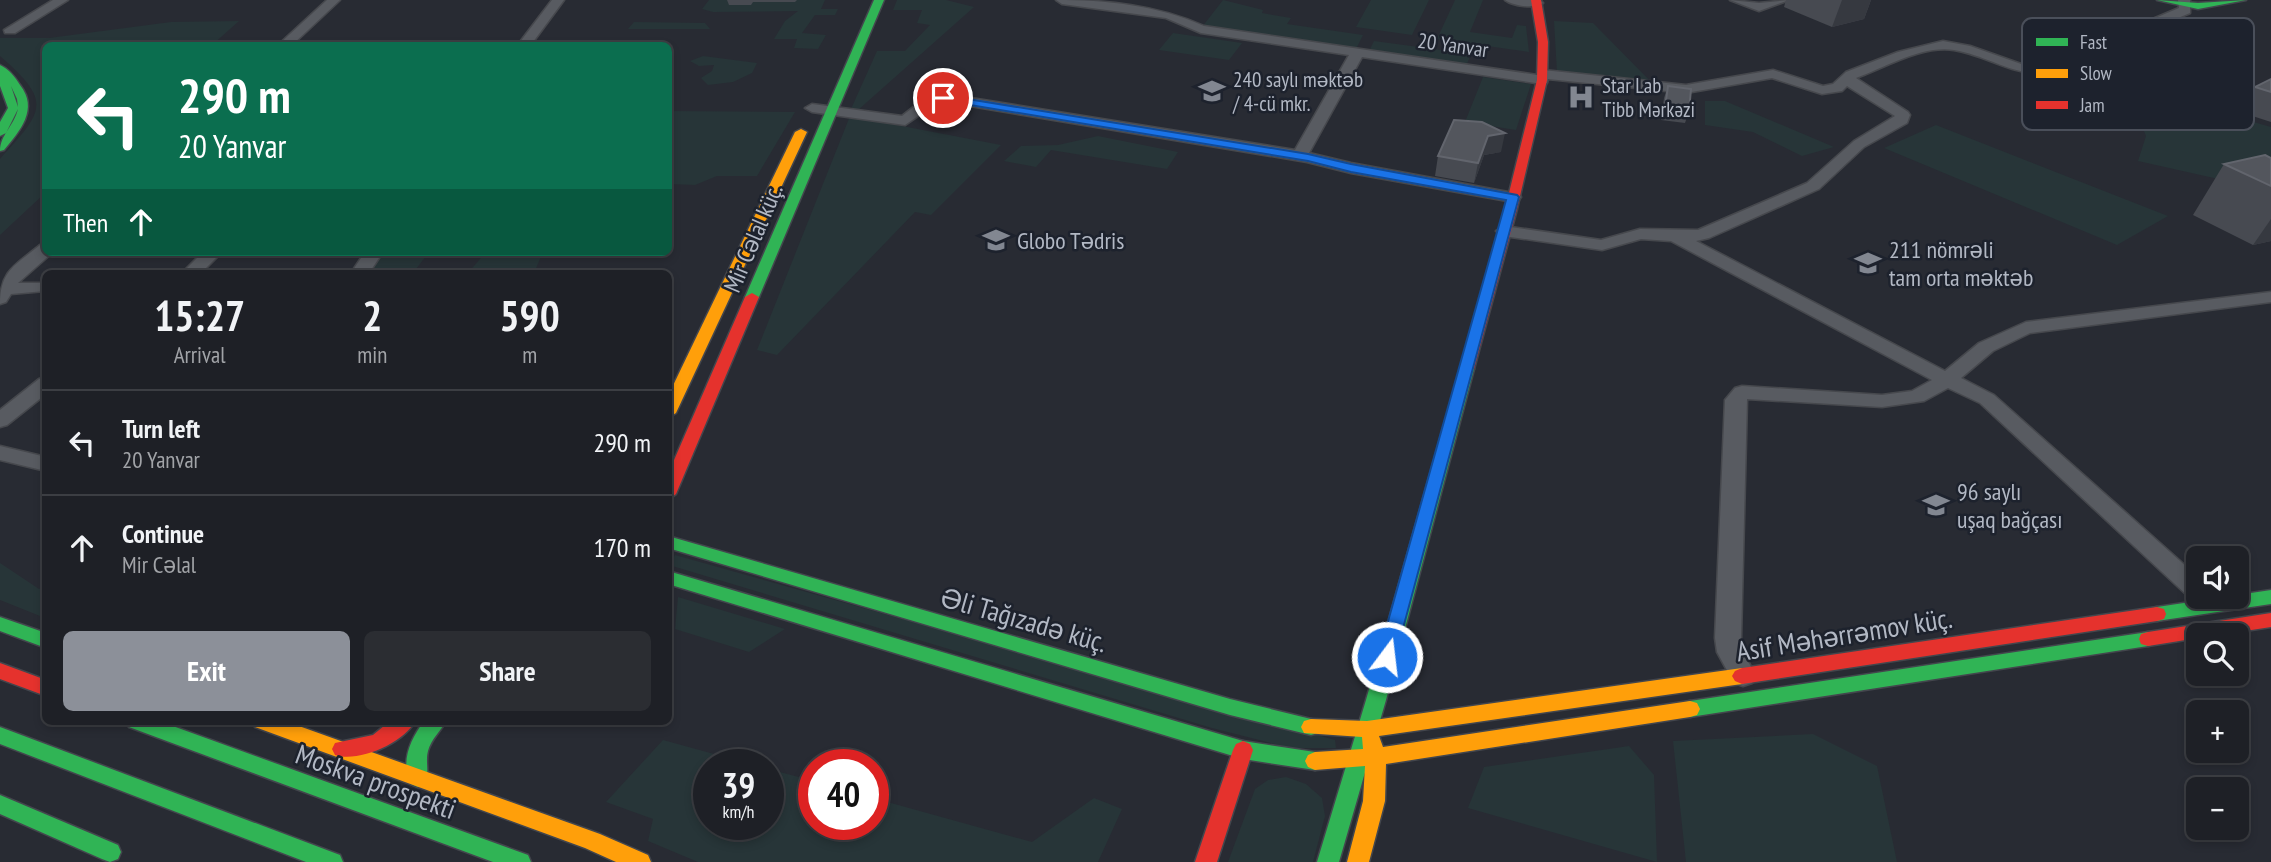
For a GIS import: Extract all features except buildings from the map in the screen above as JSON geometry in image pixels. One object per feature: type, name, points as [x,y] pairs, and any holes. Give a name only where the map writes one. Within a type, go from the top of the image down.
[{"type":"main road","points":[[834,63],[863,0]]},
{"type":"main road","name":"Mir Cəlal küç.","points":[[672,485],[879,0]]},
{"type":"main road","points":[[2162,0],[2210,6],[2241,0]]},
{"type":"main road","points":[[1328,862],[1504,231],[1543,77],[1543,43],[1536,2]]},
{"type":"main road","points":[[0,69],[8,86],[13,108],[0,133]]},
{"type":"main road","points":[[0,69],[21,89],[26,107],[25,117],[19,127],[0,148]]},
{"type":"main road","name":"Mir Cəlal küç.","points":[[672,406],[815,103]]},
{"type":"main road","points":[[700,347],[732,347]]},
{"type":"main road","name":"Əli Tağızadə küç.","points":[[673,545],[1289,724],[1325,731],[1367,729],[1424,720]]},
{"type":"main road","points":[[672,578],[1243,750],[1206,862]]},
{"type":"main road","name":"Asif Məhərrəmov küç.","points":[[2249,597],[2271,597]]},
{"type":"main road","name":"Asif Məhərrəmov küç.","points":[[1424,720],[1743,676],[2186,601]]},
{"type":"main road","points":[[2217,609],[2233,623]]},
{"type":"main road","name":"Asif Məhərrəmov küç.","points":[[2249,624],[2271,620]]},
{"type":"main road","points":[[0,624],[42,640]]},
{"type":"main road","points":[[1394,631],[1391,677],[1399,702],[1442,718]]},
{"type":"main road","name":"Asif Məhərrəmov küç.","points":[[1243,750],[1294,762],[1377,757],[2186,634]]},
{"type":"main road","points":[[0,671],[42,687]]},
{"type":"main road","name":"Moskva prospekti","points":[[147,725],[520,862]]},
{"type":"main road","name":"Moskva prospekti","points":[[273,725],[592,841],[640,862]]},
{"type":"main road","points":[[342,749],[378,742],[400,725]]},
{"type":"main road","points":[[418,778],[414,762],[415,751],[421,737],[432,725]]},
{"type":"main road","points":[[1357,862],[1372,810],[1377,778],[1377,757],[1367,729]]},
{"type":"main road","points":[[0,735],[332,862]]},
{"type":"main road","points":[[0,804],[116,854],[0,814]]},
{"type":"main road","points":[[592,841],[608,862]]},
{"type":"street","points":[[10,30],[62,0]]},
{"type":"street","points":[[287,42],[334,0]]},
{"type":"street","points":[[526,42],[558,0]]},
{"type":"street","name":"20 Yanvar","points":[[1062,0],[1175,16],[1201,29],[1358,52],[1543,77],[1675,89],[1773,74],[1822,90],[1837,89],[1851,75],[1942,45],[1962,48],[2022,68]]},
{"type":"street","points":[[1511,0],[1536,2]]},
{"type":"street","points":[[1736,0],[1759,6],[1783,0]]},
{"type":"street","name":"20 Yanvar","points":[[2167,18],[2186,10],[2185,2]]},
{"type":"street","points":[[1299,156],[1358,52]]},
{"type":"street","points":[[1504,231],[1602,245],[1640,234],[1676,237],[1703,234],[1813,186],[1859,144],[1902,120],[1903,115],[1896,109],[1846,80]]},
{"type":"street","points":[[815,103],[832,110],[905,121],[926,104],[943,98],[1299,156],[1513,197]]},
{"type":"street","points":[[1676,237],[1987,399],[2186,580]]},
{"type":"street","points":[[3,293],[18,270],[40,246]]},
{"type":"street","points":[[194,270],[209,256]]},
{"type":"street","points":[[3,293],[39,287]]},
{"type":"street","points":[[1743,676],[1730,652],[1728,638],[1737,396],[1748,391],[1882,401],[1902,399],[1928,393],[1986,346],[2026,328],[2271,298]]},
{"type":"street","points":[[0,420],[42,386]]},
{"type":"street","points":[[0,453],[42,463]]},
{"type":"shaded area","points":[[709,0],[825,0],[821,9],[838,9],[835,15],[815,15],[802,33],[826,35],[818,49],[794,48],[797,39],[774,39],[785,21],[798,11],[713,12],[702,9]]},
{"type":"shaded area","points":[[897,0],[946,0],[974,7],[858,110],[851,109],[877,51],[905,51],[930,25],[917,23],[922,10],[893,10]]},
{"type":"shaded area","points":[[1223,0],[1263,10],[1262,13],[1291,18],[1287,24],[1363,35],[1356,49],[1202,27]]},
{"type":"shaded area","points":[[1371,0],[1429,0],[1412,35],[1356,27]]},
{"type":"shaded area","points":[[1455,0],[1483,0],[1470,32],[1512,38],[1517,25],[1526,26],[1529,52],[1437,39]]},
{"type":"shaded area","points":[[239,21],[215,42],[42,42],[42,196],[0,235],[0,159],[26,129],[36,107],[29,85],[0,56],[0,38],[49,38],[171,22]]},
{"type":"shaded area","points":[[1554,21],[1593,23],[1654,85],[1557,73]]},
{"type":"shaded area","points":[[634,22],[705,23],[710,29],[628,29]]},
{"type":"shaded area","points":[[1173,33],[1242,43],[1229,60],[1159,50]]},
{"type":"shaded area","points":[[1374,41],[1471,54],[1466,66],[1369,51]]},
{"type":"shaded area","points":[[703,56],[757,63],[752,73],[733,82],[708,85],[701,78],[712,71],[714,65],[699,66],[690,61]]},
{"type":"shaded area","points":[[1483,77],[1531,84],[1516,130],[1465,122]]},
{"type":"shaded area","points":[[1705,101],[1725,101],[1834,147],[1802,156],[1753,132],[1705,125]]},
{"type":"shaded area","points":[[672,111],[795,112],[757,176],[717,176],[695,185],[672,184]]},
{"type":"shaded area","points":[[850,116],[1001,145],[931,215],[915,212],[777,355],[757,350]]},
{"type":"shaded area","points":[[2254,122],[2271,127],[2271,184],[2263,189],[2138,161],[2146,136],[2144,130],[2254,130]]},
{"type":"shaded area","points":[[1936,125],[2168,216],[2117,245],[1884,148]]},
{"type":"shaded area","points":[[1098,136],[1178,152],[1167,169],[1051,150],[1036,167],[1004,161],[1021,146],[1058,145]]},
{"type":"shaded area","points":[[378,256],[426,256],[415,270],[369,270]]},
{"type":"shaded area","points":[[483,256],[541,256],[535,270],[471,270]]},
{"type":"shaded area","points":[[675,555],[1335,740],[1336,748],[1291,748],[1212,728],[672,566]]},
{"type":"shaded area","points":[[0,563],[39,589],[42,588],[42,617],[0,600]]},
{"type":"shaded area","points":[[678,597],[785,629],[749,652],[675,629]]},
{"type":"shaded area","points":[[1813,734],[1877,766],[1897,862],[1686,862],[1673,741]]},
{"type":"shaded area","points":[[663,740],[696,749],[693,749],[693,840],[784,840],[784,773],[798,777],[798,840],[889,840],[889,802],[1032,842],[1094,798],[1122,809],[1098,862],[698,862],[648,841],[653,819],[606,802]]},
{"type":"shaded area","points":[[1629,746],[1654,775],[1657,862],[1468,808],[1484,767]]},
{"type":"shaded area","points":[[1286,777],[1306,784],[1322,798],[1325,816],[1313,862],[1228,862],[1255,789],[1268,780]]},
{"type":"traffic: fast","points":[[752,297],[879,0]]},
{"type":"traffic: fast","points":[[2162,0],[2198,6],[2241,0]]},
{"type":"traffic: fast","points":[[0,68],[18,89],[24,108],[17,126],[0,148]]},
{"type":"traffic: fast","points":[[0,71],[13,108],[0,133]]},
{"type":"traffic: fast","points":[[1328,862],[1376,700],[1467,369]]},
{"type":"traffic: fast","points":[[672,543],[1230,707],[1311,727]]},
{"type":"traffic: fast","points":[[672,578],[1243,750],[1315,761]]},
{"type":"traffic: fast","points":[[2157,614],[2271,597]]},
{"type":"traffic: fast","points":[[0,624],[42,640]]},
{"type":"traffic: fast","points":[[1690,709],[2148,639]]},
{"type":"traffic: fast","points":[[147,725],[520,862]]},
{"type":"traffic: fast","points":[[418,778],[417,754],[433,725]]},
{"type":"traffic: fast","points":[[0,735],[332,862]]},
{"type":"traffic: fast","points":[[0,804],[110,852]]},
{"type":"traffic: slow","points":[[672,405],[801,132]]},
{"type":"traffic: slow","points":[[1311,727],[1367,729],[1742,676]]},
{"type":"traffic: slow","points":[[1315,761],[1377,757],[1690,709]]},
{"type":"traffic: slow","points":[[273,725],[592,841],[640,862]]},
{"type":"traffic: slow","points":[[1358,862],[1376,786],[1375,755],[1371,739]]},
{"type":"traffic: jam","points":[[1467,369],[1511,209],[1542,80],[1543,42],[1536,0]]},
{"type":"traffic: jam","points":[[672,485],[752,297]]},
{"type":"traffic: jam","points":[[1742,676],[2157,614]]},
{"type":"traffic: jam","points":[[2148,639],[2271,620]]},
{"type":"traffic: jam","points":[[0,671],[42,687]]},
{"type":"traffic: jam","points":[[342,749],[378,742],[400,725]]},
{"type":"traffic: jam","points":[[1206,862],[1243,750]]},
{"type":"place","name":"240 saylı məktəb / 4-cü mkr.","points":[[1212,91]]},
{"type":"place","name":"Star Lab Tibb Mәrkәzi","points":[[1581,97]]},
{"type":"place","name":"Globo Tədris","points":[[996,240]]},
{"type":"place","name":"211 nömrəli tam orta məktəb","points":[[1868,263]]},
{"type":"place","name":"96 saylı uşaq bağçası","points":[[1936,505]]},
{"type":"route","points":[[943,98],[1320,159],[1351,168],[1513,197],[1387,657]]}]
